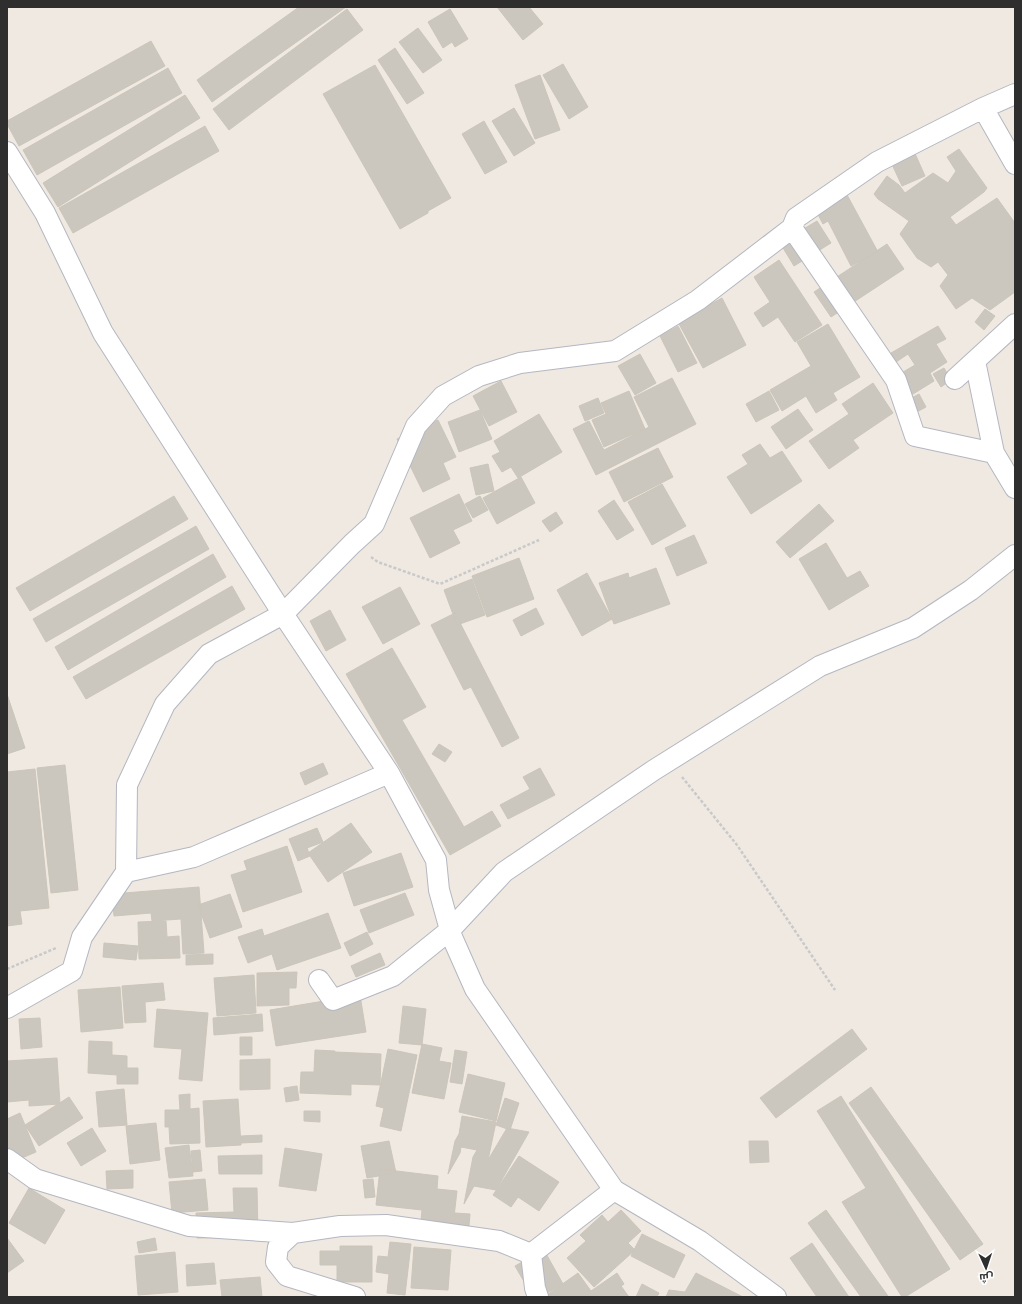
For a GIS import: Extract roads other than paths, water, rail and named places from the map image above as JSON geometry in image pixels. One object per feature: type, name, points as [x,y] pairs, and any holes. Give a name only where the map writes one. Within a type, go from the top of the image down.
[{"type":"street","points":[[7,1008],[72,971],[82,937],[126,872],[127,785],[165,704],[209,654],[283,614],[352,544],[374,524],[416,426],[443,396],[479,376],[520,363],[615,351],[698,300],[792,228],[796,218],[877,162],[983,108],[1015,94]]},
{"type":"street","points":[[983,108],[1015,164]]},
{"type":"street","points":[[7,152],[45,213],[103,333],[283,614],[389,773],[436,860],[439,890],[452,938],[475,990],[614,1190],[700,1241],[776,1297]]},
{"type":"street","points":[[792,228],[896,380],[915,436],[994,453]]},
{"type":"street","points":[[955,379],[1015,324]]},
{"type":"street","points":[[974,361],[994,453],[1015,488]]},
{"type":"street","points":[[318,980],[333,1000],[393,976],[450,930],[504,872],[669,761],[820,666],[913,628],[970,590],[1015,555]]},
{"type":"street","points":[[126,872],[194,857],[389,773]]},
{"type":"street","points":[[7,1159],[35,1179],[189,1226],[293,1233],[340,1226],[386,1225],[499,1240],[531,1254]]},
{"type":"street","points":[[531,1254],[614,1190]]},
{"type":"street","points":[[293,1233],[278,1247],[276,1262],[287,1276],[355,1297]]},
{"type":"street","points":[[531,1254],[535,1288],[538,1297]]}]
